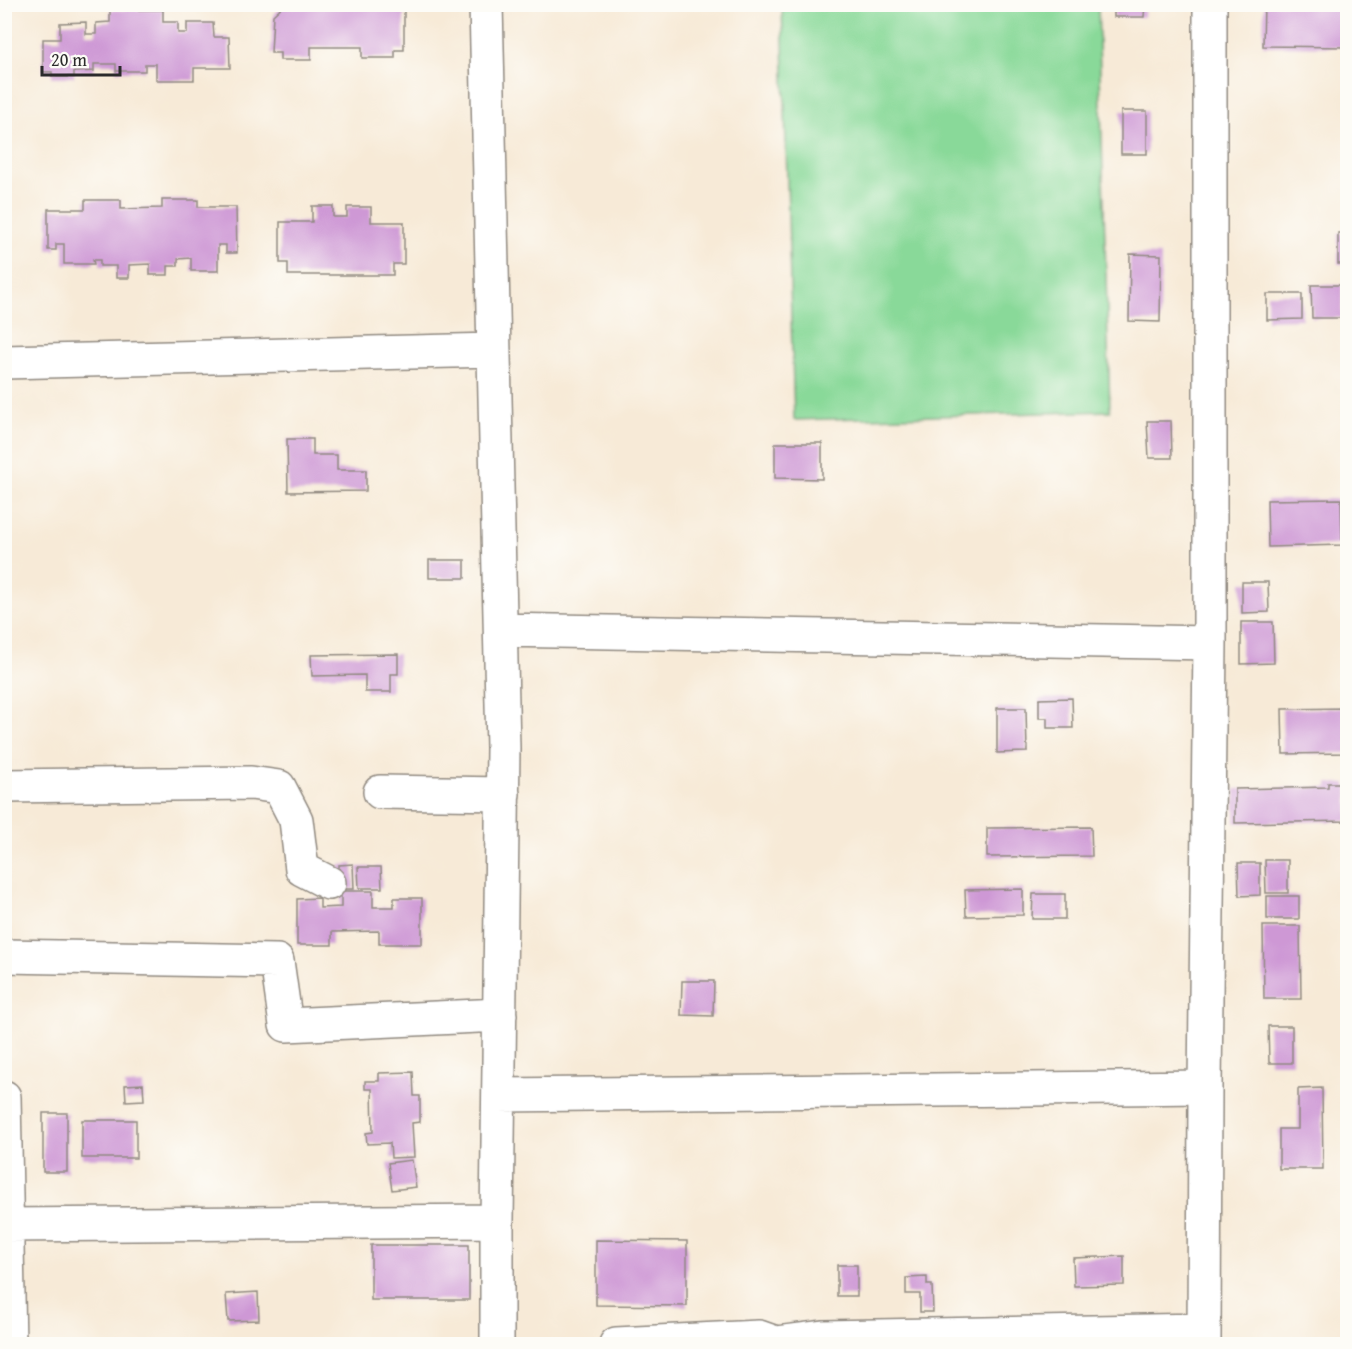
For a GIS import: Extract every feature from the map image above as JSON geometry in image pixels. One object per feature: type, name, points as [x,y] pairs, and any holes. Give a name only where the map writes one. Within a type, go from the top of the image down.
[{"type":"street","points":[[486,4],[503,748],[497,1344]]},
{"type":"street","points":[[616,1344],[759,1336],[776,1343],[823,1336],[1204,1337],[1204,1087],[1210,643],[1210,4]]},
{"type":"street","points":[[4,362],[494,350]]},
{"type":"street","points":[[501,630],[1210,643]]},
{"type":"street","points":[[4,786],[251,783],[279,787],[296,820],[302,869],[329,883]]},
{"type":"street","points":[[380,792],[503,794]]},
{"type":"street","points":[[4,956],[277,961],[285,1025],[500,1015]]},
{"type":"street","points":[[499,1095],[1204,1087]]},
{"type":"street","points":[[4,1097],[9,1344]]},
{"type":"street","points":[[6,1225],[497,1221]]},
{"type":"green space","points":[[782,5],[1098,5],[1110,411],[794,420]]},
{"type":"building","points":[[285,4],[404,4],[404,50],[395,50],[395,58],[362,58],[362,47],[311,47],[311,60],[280,60],[280,53],[271,53],[273,15]]},
{"type":"building","points":[[1114,4],[1145,4],[1144,17],[1114,17]]},
{"type":"building","points":[[1264,4],[1348,4],[1348,47],[1263,46]]},
{"type":"building","points":[[110,10],[163,10],[163,22],[178,22],[178,33],[187,33],[187,23],[213,23],[214,37],[229,37],[230,68],[194,68],[194,80],[156,80],[156,64],[145,64],[145,71],[116,71],[116,64],[94,64],[94,71],[74,72],[74,77],[52,77],[52,72],[43,72],[43,39],[60,39],[60,23],[86,22],[86,34],[96,34],[96,23],[110,22]]},
{"type":"building","points":[[1121,111],[1147,111],[1147,154],[1121,154]]},
{"type":"building","points":[[85,200],[121,200],[121,209],[162,208],[162,200],[198,200],[198,207],[236,207],[237,253],[226,253],[226,245],[218,245],[218,271],[191,271],[191,258],[178,259],[178,266],[168,266],[168,275],[150,275],[150,264],[129,265],[129,278],[116,278],[116,266],[100,266],[100,260],[93,260],[94,264],[64,264],[64,244],[56,244],[56,250],[48,250],[48,209],[85,209]]},
{"type":"building","points":[[312,206],[333,206],[333,217],[347,217],[347,207],[371,207],[371,222],[404,222],[404,264],[393,264],[393,275],[288,275],[288,263],[280,263],[280,222],[312,222]]},
{"type":"building","points":[[1338,233],[1348,233],[1348,264],[1338,264]]},
{"type":"building","points":[[1130,254],[1161,255],[1160,322],[1129,321]]},
{"type":"building","points":[[1311,285],[1342,285],[1342,318],[1312,318]]},
{"type":"building","points":[[1267,294],[1302,294],[1302,319],[1267,320]]},
{"type":"building","points":[[1147,421],[1171,421],[1172,458],[1149,458]]},
{"type":"building","points":[[287,439],[313,439],[313,455],[337,455],[337,470],[366,470],[366,491],[288,492]]},
{"type":"building","points":[[775,443],[822,443],[822,479],[775,478]]},
{"type":"building","points":[[1341,499],[1342,545],[1268,547],[1267,500]]},
{"type":"building","points":[[429,560],[465,560],[465,578],[429,578]]},
{"type":"building","points":[[1242,582],[1268,582],[1269,612],[1242,613]]},
{"type":"building","points":[[1241,622],[1273,622],[1274,663],[1241,664]]},
{"type":"building","points":[[398,654],[398,674],[391,674],[391,692],[365,692],[365,675],[312,676],[311,655]]},
{"type":"building","points":[[1072,698],[1073,728],[1047,728],[1047,718],[1039,718],[1039,699]]},
{"type":"building","points":[[997,708],[1026,708],[1027,752],[997,753]]},
{"type":"building","points":[[1348,708],[1348,753],[1283,754],[1282,709]]},
{"type":"building","points":[[1328,783],[1346,783],[1348,821],[1235,823],[1235,789],[1328,787]]},
{"type":"building","points":[[1091,827],[1092,856],[987,857],[987,828]]},
{"type":"building","points":[[1265,860],[1288,860],[1288,893],[1266,893]]},
{"type":"building","points":[[1238,863],[1260,863],[1260,895],[1239,896]]},
{"type":"building","points":[[353,864],[354,889],[340,889],[339,865]]},
{"type":"building","points":[[358,867],[381,867],[382,888],[359,888]]},
{"type":"building","points":[[1023,889],[1023,915],[966,916],[965,890]]},
{"type":"building","points":[[341,891],[373,891],[373,907],[394,907],[394,898],[422,898],[422,944],[379,944],[379,931],[332,932],[332,945],[297,945],[297,899],[320,898],[320,908],[341,907]]},
{"type":"building","points":[[1033,894],[1065,894],[1065,919],[1032,919]]},
{"type":"building","points":[[1267,896],[1299,896],[1299,919],[1267,919]]},
{"type":"building","points":[[1263,926],[1300,926],[1301,999],[1264,999]]},
{"type":"building","points":[[682,981],[714,981],[713,1016],[681,1015]]},
{"type":"building","points":[[1268,1026],[1292,1026],[1292,1063],[1269,1063]]},
{"type":"building","points":[[413,1072],[414,1096],[420,1096],[420,1122],[412,1123],[414,1157],[391,1158],[390,1143],[367,1144],[366,1133],[373,1132],[372,1089],[365,1089],[365,1081],[379,1081],[379,1073]]},
{"type":"building","points":[[143,1084],[144,1100],[126,1101],[125,1085]]},
{"type":"building","points":[[1322,1088],[1323,1169],[1279,1169],[1279,1129],[1298,1129],[1298,1089]]},
{"type":"building","points":[[43,1113],[67,1113],[67,1172],[43,1172]]},
{"type":"building","points":[[82,1120],[136,1120],[136,1158],[82,1158]]},
{"type":"building","points":[[412,1160],[416,1187],[392,1190],[388,1163]]},
{"type":"building","points":[[596,1240],[687,1241],[687,1306],[596,1305]]},
{"type":"building","points":[[371,1245],[469,1245],[469,1300],[371,1300]]},
{"type":"building","points":[[1124,1256],[1124,1285],[1074,1286],[1073,1258]]},
{"type":"building","points":[[837,1265],[857,1265],[857,1296],[837,1296]]},
{"type":"building","points":[[927,1277],[927,1285],[932,1285],[933,1312],[920,1312],[920,1294],[906,1294],[906,1278]]},
{"type":"building","points":[[258,1292],[259,1320],[228,1321],[226,1294]]}]
